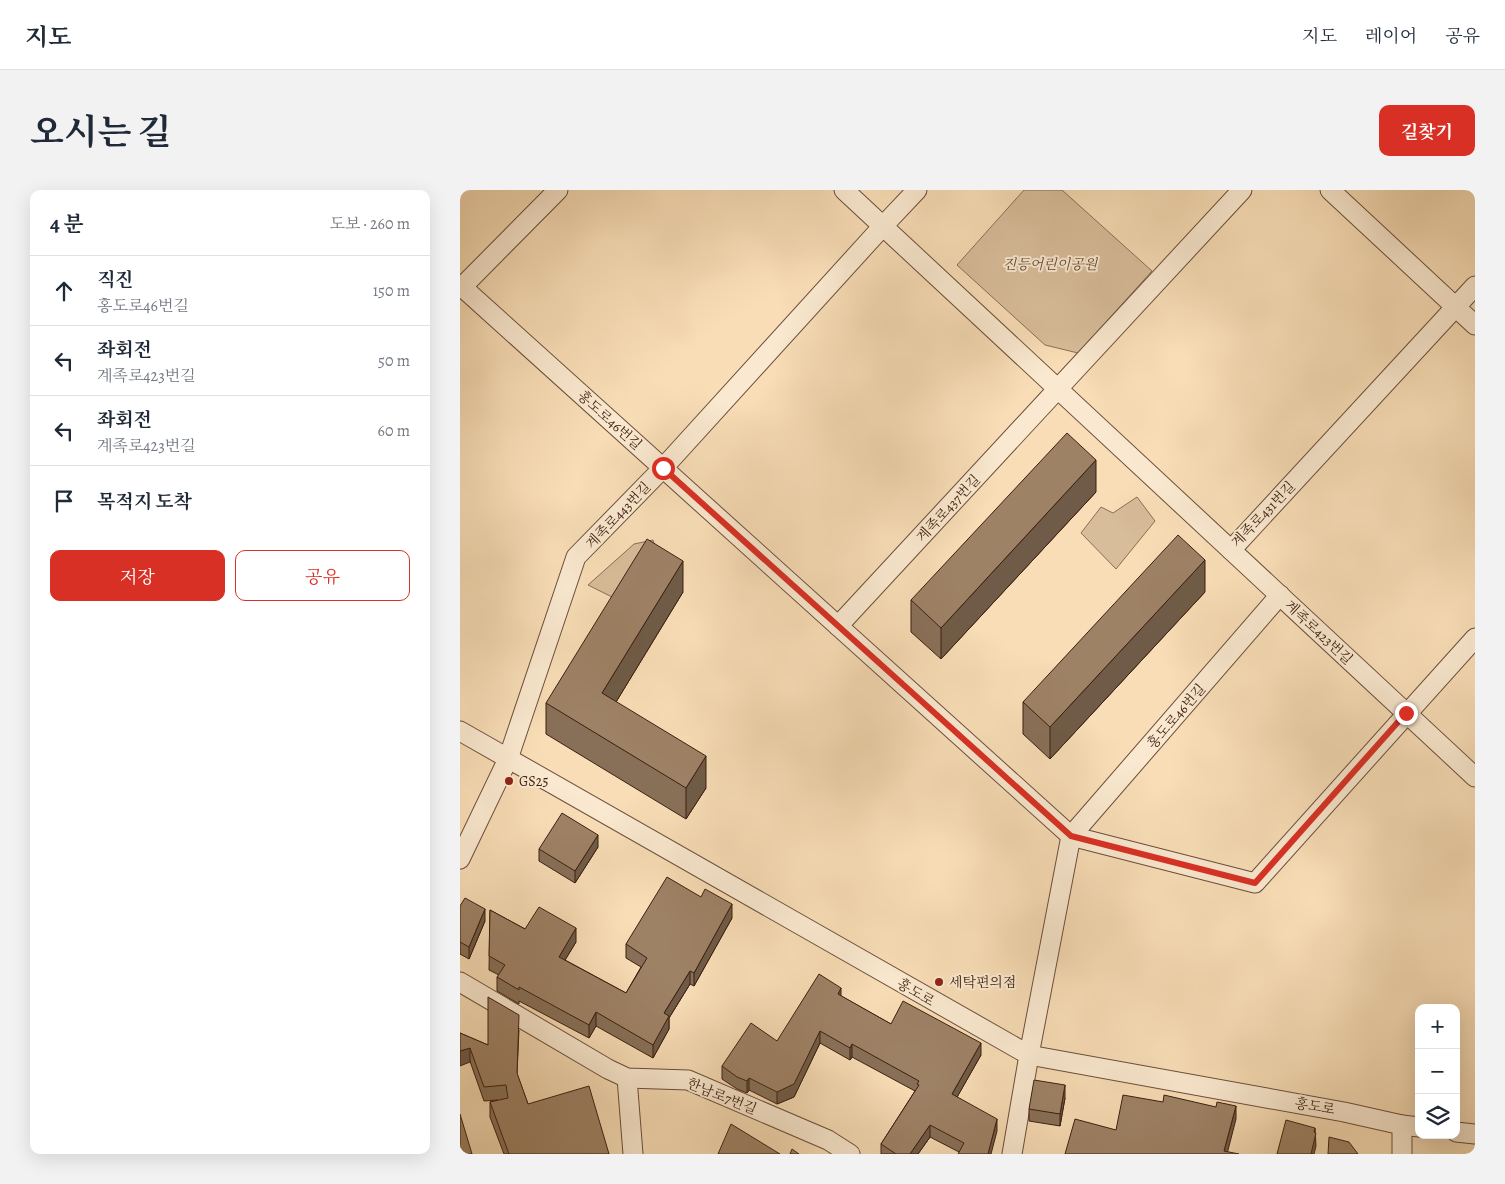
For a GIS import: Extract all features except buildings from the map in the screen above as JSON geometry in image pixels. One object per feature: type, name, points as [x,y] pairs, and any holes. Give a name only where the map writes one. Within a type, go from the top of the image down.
[{"type":"street","points":[[461,286],[558,190]]},
{"type":"street","points":[[844,190],[1058,389]]},
{"type":"street","name":"계족로443번길","points":[[460,859],[508,759],[576,557],[663,468],[882,226],[917,190]]},
{"type":"street","name":"계족로437번길","points":[[838,626],[1242,190]]},
{"type":"street","points":[[1330,190],[1475,326]]},
{"type":"street","name":"홍도로46번길","points":[[461,286],[1071,836],[1280,595]]},
{"type":"street","name":"계족로431번길","points":[[1058,389],[1231,550],[1475,286]]},
{"type":"street","name":"계족로423번길","points":[[1231,550],[1475,777]]},
{"type":"street","points":[[1012,1154],[1071,836],[1255,883],[1475,638]]},
{"type":"street","name":"홍도로","points":[[460,731],[1029,1055],[1344,1112],[1410,1126]]},
{"type":"street","name":"한남로7번길","points":[[460,982],[608,1069],[627,1078],[688,1080],[828,1147],[850,1154]]},
{"type":"street","points":[[627,1078],[633,1154]]},
{"type":"street","points":[[1402,1154],[1410,1126]]},
{"type":"street","points":[[1460,1132],[1475,1134]]},
{"type":"green space","name":"진등어린이공원","points":[[1024,190],[1062,190],[1152,271],[1078,353],[1045,345],[957,265]]},
{"type":"green space","points":[[1137,497],[1155,521],[1116,569],[1081,533],[1101,507],[1113,513]]},
{"type":"green space","points":[[653,540],[656,549],[620,601],[588,585],[634,544]]},
{"type":"place","name":"GS25","points":[[509,781]]},
{"type":"place","name":"세탁편의점","points":[[939,982]]},
{"type":"route","points":[[663,468],[1071,836],[1255,883],[1406,713]]}]
